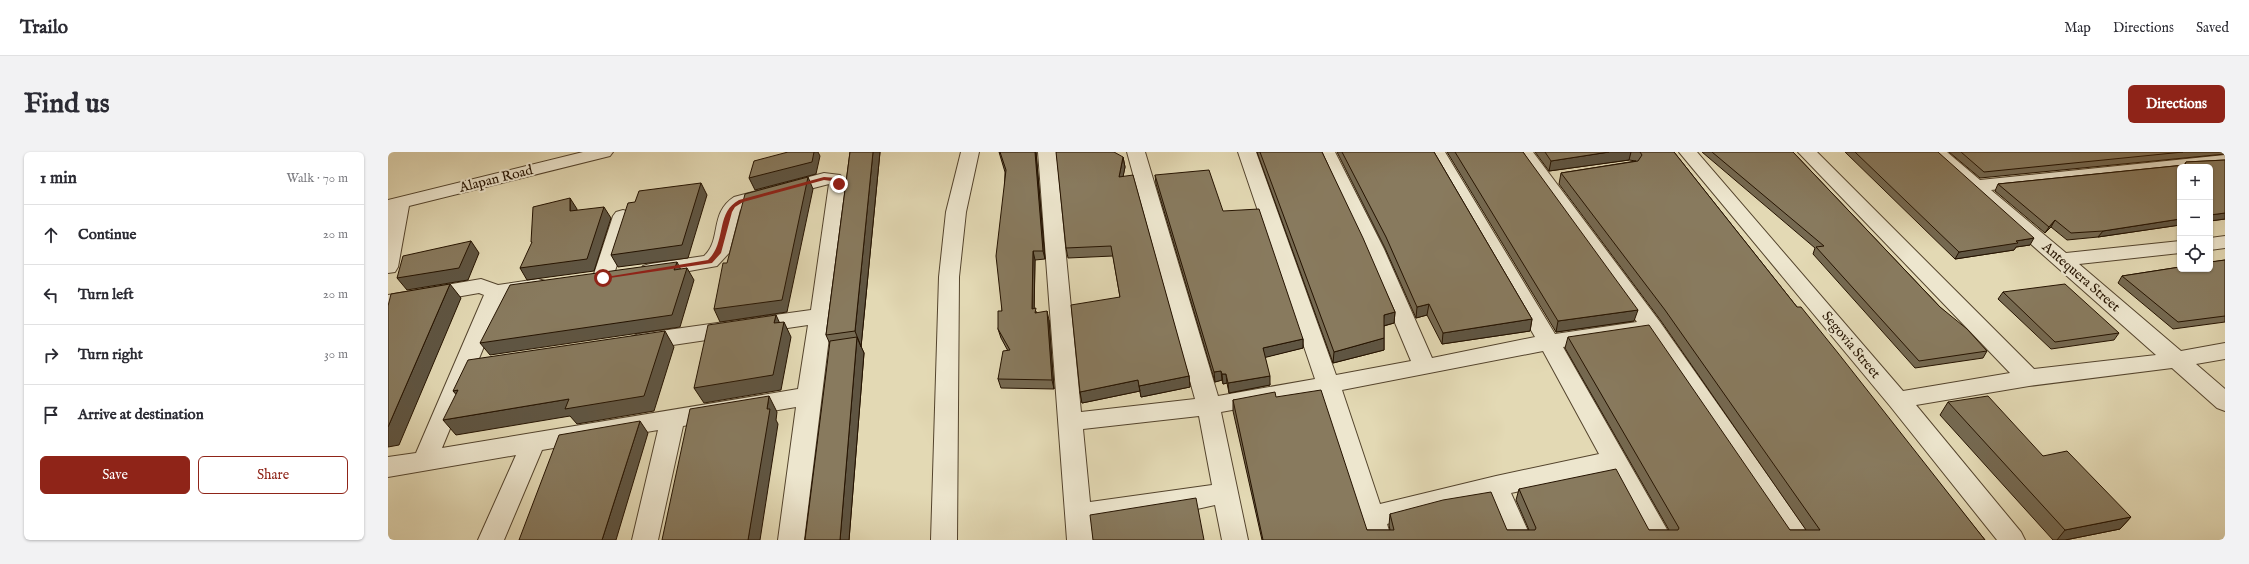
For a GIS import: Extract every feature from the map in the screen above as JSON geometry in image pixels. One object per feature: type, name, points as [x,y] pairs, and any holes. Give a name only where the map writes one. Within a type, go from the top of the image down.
[{"type":"street","name":"Alapan Road","points":[[394,205],[549,159],[604,152]]},
{"type":"street","points":[[944,540],[949,277],[956,212],[970,152]]},
{"type":"street","points":[[1047,152],[1080,540]]},
{"type":"street","points":[[1136,152],[1209,406],[1235,540]]},
{"type":"street","points":[[1247,152],[1328,384],[1375,529],[1496,486],[1616,460]]},
{"type":"street","points":[[1326,152],[1374,249],[1425,368]]},
{"type":"street","points":[[1436,152],[1549,342],[1660,540]]},
{"type":"street","points":[[1524,152],[1551,177],[1652,327],[1800,540]]},
{"type":"street","name":"Segovia Street","points":[[1688,152],[1898,400],[2012,540]]},
{"type":"street","points":[[1807,152],[2029,378]]},
{"type":"street","name":"Antequera Street","points":[[1936,152],[2225,402]]},
{"type":"street","points":[[1976,186],[2225,160]]},
{"type":"street","points":[[623,216],[595,278],[710,261],[718,253],[732,206],[741,201],[824,178],[834,179],[839,184],[809,396],[791,540]]},
{"type":"street","points":[[388,267],[394,205]]},
{"type":"street","points":[[2213,244],[2225,242]]},
{"type":"street","points":[[2062,260],[2177,247]]},
{"type":"street","points":[[388,302],[481,286],[496,292],[557,284]]},
{"type":"street","points":[[425,461],[496,292]]},
{"type":"street","points":[[622,345],[820,316]]},
{"type":"street","points":[[1070,422],[1209,406],[1425,368],[1549,342],[1652,327]]},
{"type":"street","points":[[1898,400],[2029,378],[2176,360],[2225,351]]},
{"type":"street","points":[[464,368],[488,364]]},
{"type":"street","points":[[388,467],[809,396]]},
{"type":"street","points":[[644,540],[673,419]]},
{"type":"street","points":[[491,540],[533,443]]},
{"type":"street","points":[[1496,486],[1519,540]]},
{"type":"street","points":[[1078,514],[1197,499],[1226,492]]},
{"type":"building","points":[[788,152],[814,152],[812,162],[749,178],[754,161]]},
{"type":"building","points":[[850,152],[873,152],[855,331],[826,335]]},
{"type":"building","points":[[1000,152],[1035,152],[1043,251],[1033,251],[1032,309],[1036,308],[1035,313],[1047,311],[1052,380],[998,379],[1003,351],[1010,350],[998,329],[998,311],[1002,311],[996,256],[1006,170]]},
{"type":"building","points":[[1056,152],[1114,152],[1123,157],[1119,177],[1133,175],[1189,376],[1139,386],[1138,380],[1080,392],[1071,305],[1120,297],[1111,246],[1066,248]]},
{"type":"building","points":[[1260,152],[1322,152],[1363,238],[1395,312],[1384,315],[1384,338],[1334,352]]},
{"type":"building","points":[[1342,152],[1434,152],[1532,319],[1443,333],[1429,304],[1417,307],[1386,237]]},
{"type":"building","points":[[1455,152],[1523,152],[1638,310],[1558,321]]},
{"type":"building","points":[[1545,152],[1609,152],[1551,161]]},
{"type":"building","points":[[1640,152],[1674,152],[1797,307],[1801,307],[1838,353],[1985,540],[1263,540],[1233,400],[1275,392],[1276,397],[1321,390],[1367,530],[1394,530],[1390,514],[1443,500],[1491,492],[1507,530],[1535,530],[1536,528],[1519,489],[1616,469],[1649,530],[1678,530],[1679,528],[1568,337],[1649,325],[1790,530],[1820,530],[1665,310],[1561,173],[1638,161],[1642,155]]},
{"type":"building","points":[[1712,152],[1793,152],[1940,307],[1967,329],[1987,351],[1919,361],[1816,247],[1824,246]]},
{"type":"building","points":[[1855,152],[1938,152],[2034,238],[2016,241],[2018,243],[1959,252]]},
{"type":"building","points":[[1961,152],[2183,152],[1984,172]]},
{"type":"building","points":[[2225,160],[2225,213],[2213,215],[2213,164],[2185,164],[2186,162]]},
{"type":"building","points":[[2177,166],[2177,219],[2103,231],[2071,233],[2055,220],[2049,227],[1998,184]]},
{"type":"building","points":[[1209,170],[1223,211],[1259,209],[1303,339],[1263,348],[1270,376],[1228,383],[1226,374],[1222,374],[1221,371],[1214,372],[1155,175]]},
{"type":"building","points":[[808,177],[782,300],[714,309],[723,263],[727,263],[745,194]]},
{"type":"building","points":[[701,183],[682,245],[611,255],[628,203],[635,202],[639,191]]},
{"type":"building","points":[[570,198],[570,211],[604,207],[587,259],[520,268],[532,242],[533,207]]},
{"type":"building","points":[[471,241],[459,268],[397,278],[403,256]]},
{"type":"building","points":[[2225,260],[2225,316],[2178,322],[2122,276],[2177,267],[2177,272],[2213,272],[2213,262]]},
{"type":"building","points":[[677,262],[674,270],[687,268],[672,315],[480,343],[510,285]]},
{"type":"building","points":[[450,284],[388,427],[388,306],[391,294]]},
{"type":"building","points":[[2065,284],[2119,333],[2055,342],[2003,292]]},
{"type":"building","points":[[776,315],[774,323],[784,322],[773,375],[694,388],[708,325]]},
{"type":"building","points":[[665,331],[644,396],[565,409],[569,399],[443,420],[458,390],[453,391],[468,360]]},
{"type":"building","points":[[857,337],[840,540],[805,540],[830,341]]},
{"type":"building","points":[[769,396],[767,409],[770,409],[748,540],[662,540],[690,409]]},
{"type":"building","points":[[1988,396],[2043,456],[2067,451],[2131,517],[2065,530],[1948,402]]},
{"type":"building","points":[[640,421],[602,540],[519,540],[559,435]]},
{"type":"building","points":[[1196,498],[1204,540],[1093,540],[1090,515]]},
{"type":"route","points":[[603,278],[699,264],[710,261],[718,253],[732,206],[741,201],[824,178],[834,179],[839,184]]}]
